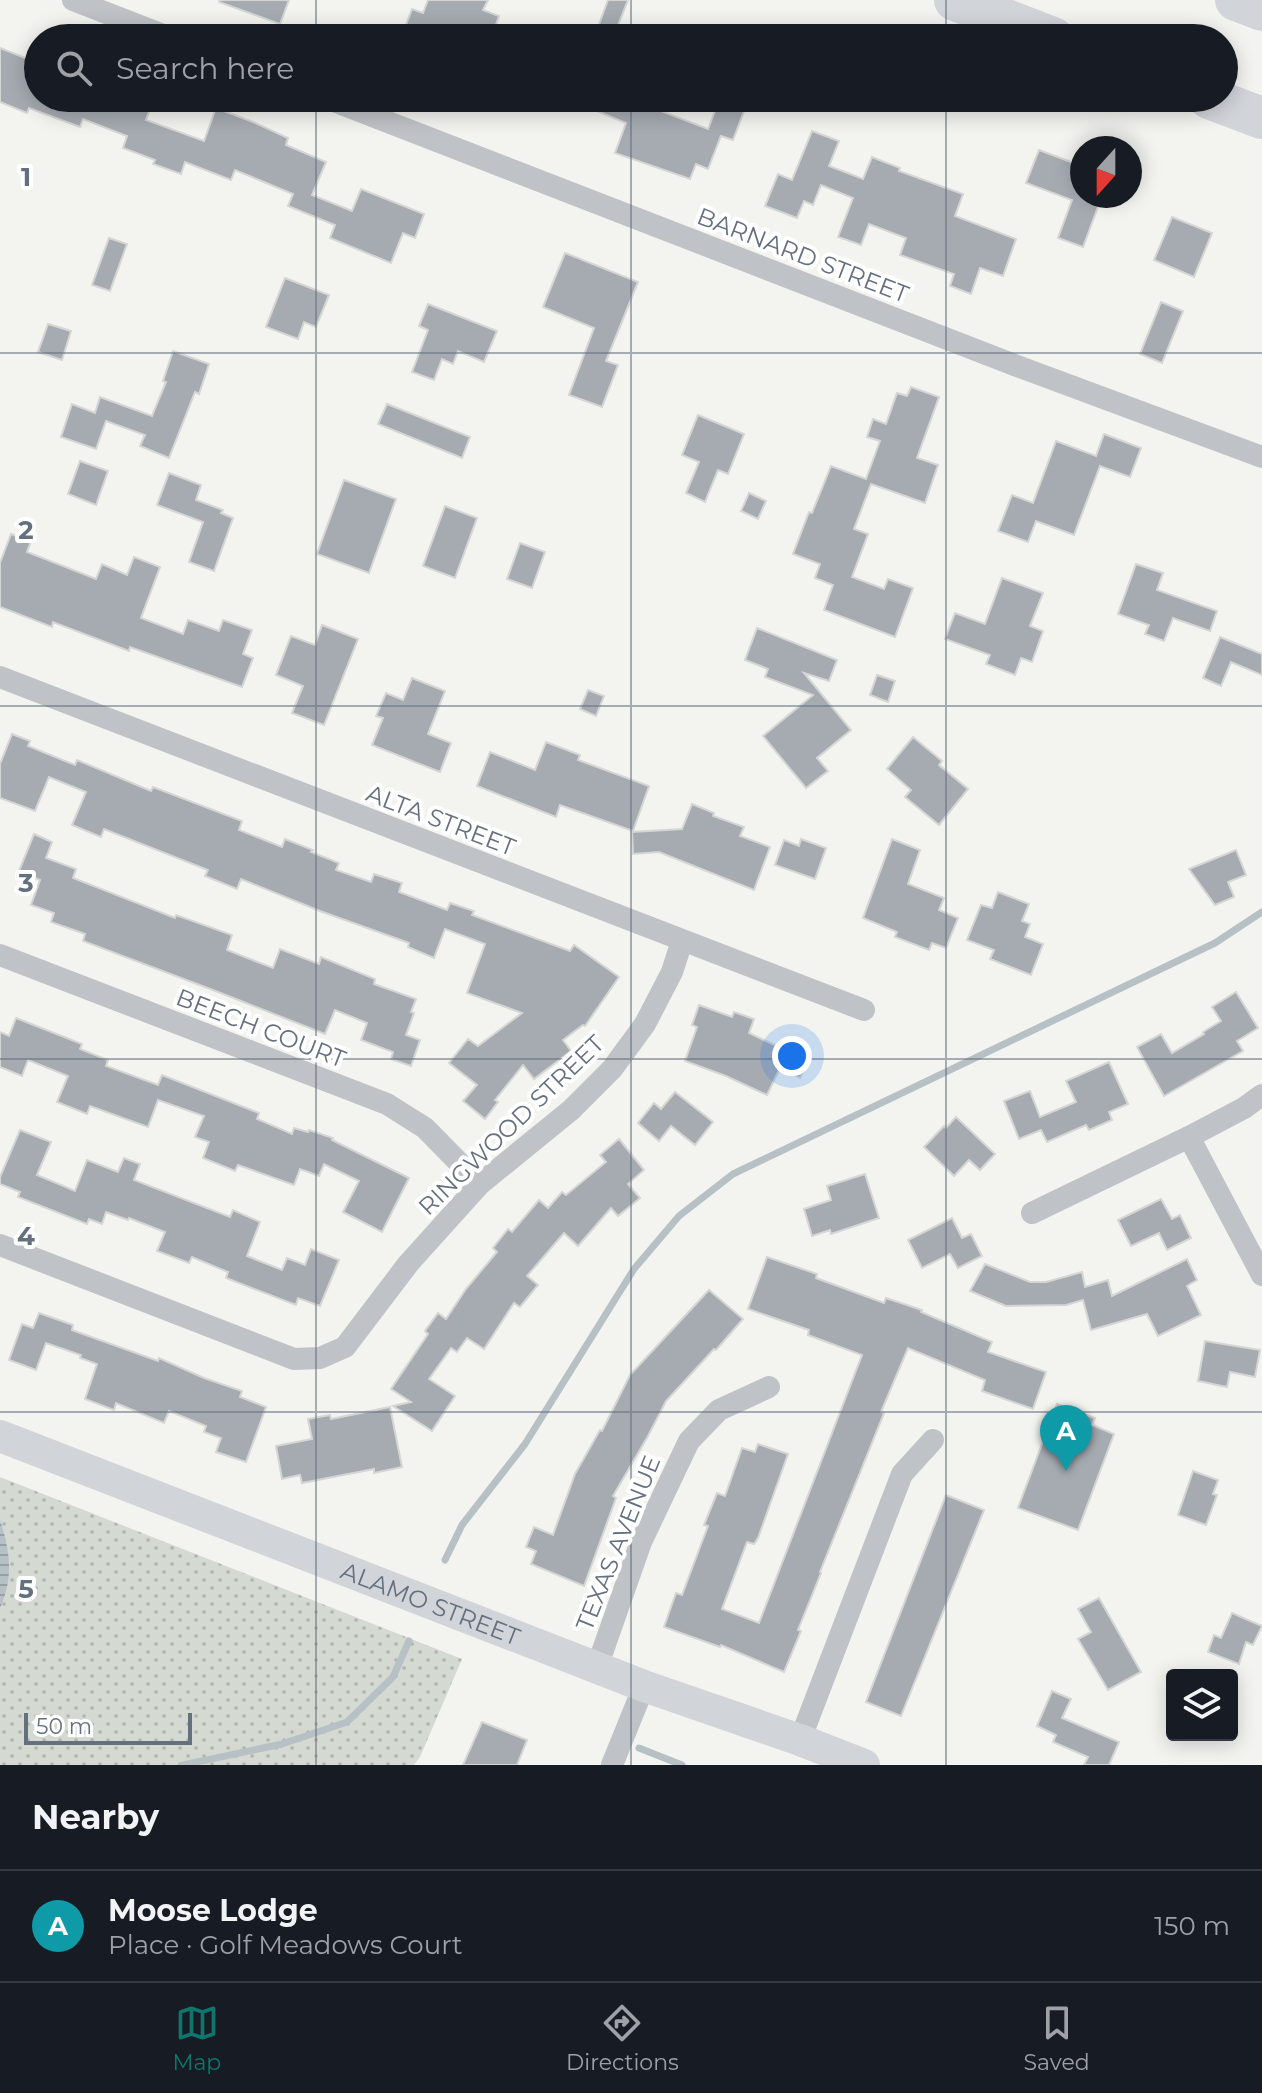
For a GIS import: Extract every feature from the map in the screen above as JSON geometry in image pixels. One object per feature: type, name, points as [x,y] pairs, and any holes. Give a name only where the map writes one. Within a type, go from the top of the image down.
[{"type":"highway","points":[[955,0],[1017,24]]},
{"type":"highway","points":[[1236,0],[1262,10]]},
{"type":"highway","points":[[1238,109],[1262,118]]},
{"type":"main road","name":"ALAMO STREET","points":[[0,1436],[644,1686],[864,1765]]},
{"type":"street","points":[[73,0],[135,24]]},
{"type":"street","name":"BARNARD STREET","points":[[362,112],[1017,366],[1262,457]]},
{"type":"street","name":"ALTA STREET","points":[[0,677],[864,1010]]},
{"type":"street","name":"RINGWOOD STREET","points":[[0,1245],[294,1359],[320,1358],[345,1347],[408,1264],[480,1184],[571,1110],[612,1069],[645,1024],[672,972],[682,941]]},
{"type":"street","name":"BEECH COURT","points":[[0,955],[387,1104],[425,1128],[480,1184]]},
{"type":"street","points":[[1032,1213],[1189,1137],[1262,1095]]},
{"type":"street","points":[[1189,1137],[1262,1275]]},
{"type":"street","name":"TEXAS AVENUE","points":[[597,1667],[641,1542],[689,1441],[719,1410],[769,1387]]},
{"type":"street","points":[[800,1740],[902,1474],[933,1440]]},
{"type":"street","points":[[612,1765],[644,1686]]},
{"type":"shaded area","points":[[0,1477],[462,1659],[420,1757],[414,1765],[0,1765]]},
{"type":"shaded area","points":[[0,1520],[9,1575],[0,1608]]},
{"type":"building","points":[[220,0],[289,0],[280,24]]},
{"type":"building","points":[[428,0],[488,0],[483,10],[499,16],[496,24],[406,24],[412,9],[423,13]]},
{"type":"building","points":[[608,0],[628,0],[619,24],[599,24]]},
{"type":"building","points":[[0,48],[24,57],[24,112],[0,102]]},
{"type":"building","points":[[40,112],[149,112],[146,120],[204,141],[215,112],[227,112],[288,138],[286,145],[326,162],[312,195],[352,211],[361,189],[424,214],[415,238],[403,233],[391,263],[330,238],[335,225],[288,206],[293,194],[235,170],[231,180],[185,162],[181,174],[123,148],[127,136],[83,119],[80,127]]},
{"type":"building","points":[[600,112],[663,112],[708,129],[715,112],[744,112],[733,140],[721,136],[708,169],[696,164],[690,179],[615,153],[626,123]]},
{"type":"building","points":[[812,131],[839,141],[829,166],[863,179],[872,157],[900,168],[899,171],[963,194],[955,216],[1016,239],[1003,276],[980,268],[971,294],[950,286],[954,274],[900,255],[906,238],[869,224],[861,245],[838,237],[853,198],[821,185],[813,205],[804,201],[797,218],[765,206],[778,174],[792,180]]},
{"type":"building","points":[[1039,150],[1070,162],[1070,199],[1026,183]]},
{"type":"building","points":[[1070,205],[1070,208],[1098,208],[1083,247],[1058,238]]},
{"type":"building","points":[[1172,217],[1212,233],[1194,277],[1154,260]]},
{"type":"building","points":[[109,238],[127,244],[110,291],[92,285]]},
{"type":"building","points":[[565,253],[638,282],[606,361],[618,365],[602,407],[569,395],[594,328],[543,307]]},
{"type":"building","points":[[285,278],[329,295],[316,327],[304,322],[298,339],[266,327]]},
{"type":"building","points":[[1161,302],[1183,311],[1162,363],[1140,354]]},
{"type":"building","points":[[428,304],[497,331],[484,362],[458,351],[453,364],[442,359],[434,380],[412,372],[428,330],[419,326]]},
{"type":"building","points":[[48,324],[71,331],[62,360],[38,352]]},
{"type":"building","points":[[173,351],[209,364],[199,394],[195,392],[169,458],[140,446],[145,435],[106,421],[96,449],[61,437],[72,404],[95,413],[100,397],[152,416],[166,382],[163,381]]},
{"type":"building","points":[[911,387],[939,397],[917,458],[938,465],[925,503],[871,484],[854,529],[868,534],[852,577],[884,589],[888,579],[913,588],[895,637],[824,610],[833,585],[815,578],[820,564],[793,554],[831,466],[866,479],[880,441],[867,437],[873,419],[886,424],[897,393],[907,396]]},
{"type":"building","points":[[387,404],[470,437],[462,458],[378,424]]},
{"type":"building","points":[[698,415],[744,434],[728,474],[718,470],[705,502],[686,493],[699,462],[682,455]]},
{"type":"building","points":[[1104,434],[1141,448],[1130,477],[1100,466],[1074,535],[1036,521],[1028,542],[998,531],[1012,495],[1033,503],[1056,441],[1096,456]]},
{"type":"building","points":[[80,461],[108,471],[96,505],[68,494]]},
{"type":"building","points":[[169,473],[201,485],[196,500],[223,510],[221,513],[233,518],[214,571],[189,562],[203,522],[157,505]]},
{"type":"building","points":[[344,480],[396,499],[369,573],[317,554]]},
{"type":"building","points":[[749,493],[766,501],[758,519],[741,511]]},
{"type":"building","points":[[445,506],[477,518],[455,578],[423,566]]},
{"type":"building","points":[[11,534],[31,541],[27,552],[96,579],[102,564],[127,575],[134,557],[160,567],[141,618],[183,634],[188,620],[219,631],[223,620],[252,630],[243,654],[253,658],[242,687],[130,647],[129,651],[53,622],[52,627],[0,607],[0,563]]},
{"type":"building","points":[[520,543],[545,552],[532,588],[507,579]]},
{"type":"building","points":[[1136,564],[1163,573],[1157,590],[1217,611],[1210,631],[1173,618],[1164,641],[1145,634],[1149,625],[1118,614]]},
{"type":"building","points":[[1002,578],[1043,593],[1030,626],[1043,631],[1032,662],[1021,658],[1015,675],[986,664],[990,655],[945,639],[955,613],[985,624]]},
{"type":"building","points":[[322,625],[358,639],[324,725],[292,713],[303,686],[276,675],[291,636],[315,645]]},
{"type":"building","points":[[757,628],[837,660],[829,681],[804,673],[851,730],[817,758],[828,771],[806,788],[763,736],[813,695],[765,677],[768,669],[745,660]]},
{"type":"building","points":[[1220,637],[1262,654],[1262,675],[1231,662],[1221,686],[1203,678]]},
{"type":"building","points":[[877,675],[895,681],[888,702],[870,695]]},
{"type":"building","points":[[412,678],[445,691],[428,734],[451,743],[440,772],[372,745],[383,718],[376,716],[386,693],[403,700]]},
{"type":"building","points":[[588,690],[604,696],[596,716],[580,709]]},
{"type":"building","points":[[12,734],[30,741],[28,746],[75,765],[77,760],[151,791],[153,787],[242,821],[239,830],[282,847],[285,839],[313,850],[311,852],[339,863],[336,870],[371,882],[374,874],[402,883],[399,892],[447,910],[450,903],[474,911],[472,915],[570,951],[574,945],[619,977],[585,1026],[563,1040],[571,1051],[534,1079],[523,1065],[495,1100],[498,1102],[485,1119],[463,1101],[477,1085],[449,1063],[468,1039],[478,1046],[522,1013],[467,993],[485,944],[445,929],[434,958],[408,947],[409,943],[241,879],[237,889],[205,876],[208,870],[104,829],[101,837],[72,825],[86,792],[49,777],[35,811],[0,798],[0,764]]},
{"type":"building","points":[[913,737],[942,761],[939,765],[968,789],[939,825],[905,797],[911,790],[887,769]]},
{"type":"building","points":[[546,742],[580,755],[578,760],[649,786],[633,831],[560,805],[556,817],[477,786],[490,752],[535,770]]},
{"type":"building","points":[[692,804],[714,813],[713,816],[744,827],[740,836],[770,847],[754,890],[659,852],[633,854],[632,832],[682,829]]},
{"type":"building","points":[[34,834],[52,842],[46,858],[76,869],[73,878],[175,918],[176,915],[232,935],[227,950],[273,968],[280,949],[319,964],[321,957],[375,979],[374,984],[416,999],[406,1035],[420,1040],[411,1066],[391,1059],[393,1052],[361,1040],[367,1023],[335,1010],[325,1034],[83,941],[85,934],[51,922],[54,913],[31,905],[40,880],[19,871]]},
{"type":"building","points":[[801,839],[826,848],[815,879],[775,865],[784,840],[799,846]]},
{"type":"building","points":[[892,839],[920,850],[908,884],[944,898],[939,910],[958,918],[946,948],[932,943],[929,950],[895,937],[897,932],[863,918]]},
{"type":"building","points":[[1236,850],[1246,875],[1228,882],[1234,897],[1215,905],[1189,869]]},
{"type":"building","points":[[998,892],[1029,904],[1022,921],[1030,924],[1025,937],[1043,944],[1031,975],[990,959],[994,950],[967,940],[981,905],[992,908]]},
{"type":"building","points":[[1236,992],[1258,1028],[1237,1041],[1243,1051],[1164,1096],[1137,1047],[1161,1034],[1172,1053],[1221,1021],[1212,1007]]},
{"type":"building","points":[[699,1005],[732,1017],[734,1012],[754,1019],[749,1033],[785,1050],[789,1043],[811,1054],[800,1078],[780,1068],[767,1095],[685,1061],[697,1027],[692,1025]]},
{"type":"building","points":[[16,1018],[82,1044],[80,1049],[108,1060],[106,1066],[158,1085],[162,1075],[259,1113],[257,1119],[292,1134],[294,1128],[333,1138],[409,1178],[382,1232],[343,1212],[359,1181],[324,1164],[319,1176],[300,1169],[294,1185],[238,1165],[235,1171],[203,1158],[209,1142],[195,1137],[204,1116],[158,1100],[148,1127],[90,1106],[87,1114],[57,1102],[68,1076],[28,1060],[22,1076],[0,1067],[0,1032],[9,1036]]},
{"type":"building","points":[[1109,1062],[1128,1104],[1109,1112],[1112,1120],[1089,1130],[1086,1125],[1047,1142],[1041,1130],[1019,1139],[1004,1101],[1030,1091],[1040,1117],[1076,1102],[1066,1081]]},
{"type":"building","points":[[675,1092],[713,1122],[695,1145],[671,1126],[659,1141],[638,1123],[654,1103],[661,1109]]},
{"type":"building","points":[[956,1117],[995,1154],[980,1170],[969,1160],[954,1176],[924,1147]]},
{"type":"building","points":[[20,1130],[51,1142],[37,1175],[75,1191],[87,1160],[118,1172],[124,1158],[140,1164],[134,1180],[230,1217],[233,1210],[260,1222],[247,1256],[282,1270],[287,1258],[305,1265],[311,1249],[339,1260],[320,1306],[298,1298],[296,1305],[226,1278],[228,1272],[192,1257],[189,1263],[157,1251],[165,1232],[129,1218],[106,1212],[102,1224],[89,1219],[87,1224],[18,1197],[20,1192],[0,1184],[0,1177]]},
{"type":"building","points":[[619,1139],[644,1170],[628,1184],[640,1198],[618,1216],[611,1208],[578,1246],[564,1233],[527,1276],[538,1285],[520,1307],[514,1303],[484,1349],[467,1338],[457,1352],[451,1348],[429,1379],[455,1396],[432,1431],[393,1406],[411,1402],[391,1389],[428,1334],[425,1331],[438,1313],[446,1319],[497,1252],[493,1248],[508,1229],[512,1232],[539,1200],[548,1208],[562,1192],[566,1195],[606,1162],[600,1155]]},
{"type":"building","points":[[865,1174],[879,1218],[831,1234],[830,1230],[812,1236],[804,1209],[831,1200],[827,1186]]},
{"type":"building","points":[[1161,1199],[1172,1219],[1180,1215],[1191,1238],[1167,1250],[1159,1233],[1131,1246],[1118,1220]]},
{"type":"building","points":[[952,1218],[962,1238],[971,1234],[982,1256],[958,1268],[950,1254],[922,1268],[908,1240]]},
{"type":"building","points":[[767,1257],[817,1274],[816,1278],[884,1303],[886,1298],[922,1310],[992,1342],[988,1352],[1046,1372],[1033,1409],[982,1391],[985,1380],[908,1348],[784,1672],[721,1645],[664,1627],[676,1593],[682,1595],[717,1493],[725,1496],[742,1448],[755,1452],[758,1444],[788,1454],[758,1538],[754,1544],[747,1542],[722,1609],[759,1623],[862,1355],[808,1335],[809,1330],[748,1309]]},
{"type":"building","points":[[1187,1259],[1197,1280],[1187,1286],[1201,1315],[1158,1336],[1147,1314],[1091,1330],[1083,1300],[1066,1305],[1006,1306],[970,1291],[985,1264],[1030,1282],[1046,1282],[1082,1272],[1085,1287],[1108,1280],[1112,1296]]},
{"type":"building","points":[[709,1290],[743,1319],[666,1401],[613,1496],[616,1498],[584,1586],[531,1564],[536,1551],[526,1547],[534,1527],[553,1535],[575,1474],[602,1431],[630,1375]]},
{"type":"building","points":[[39,1313],[73,1325],[72,1330],[158,1361],[159,1358],[242,1391],[240,1397],[266,1407],[246,1462],[216,1452],[221,1438],[204,1432],[206,1426],[169,1411],[164,1423],[116,1403],[114,1410],[85,1399],[97,1364],[80,1358],[81,1355],[46,1343],[36,1370],[9,1360],[22,1324],[33,1328]]},
{"type":"building","points":[[1205,1341],[1260,1350],[1255,1377],[1230,1372],[1227,1387],[1198,1381]]},
{"type":"building","points":[[1057,1404],[1095,1418],[1092,1425],[1114,1434],[1078,1530],[1018,1508]]},
{"type":"building","points":[[390,1407],[402,1467],[374,1473],[374,1469],[302,1483],[300,1475],[282,1479],[276,1446],[312,1439],[308,1419],[330,1415],[331,1419]]},
{"type":"building","points":[[1193,1471],[1218,1480],[1213,1494],[1217,1495],[1206,1525],[1178,1515]]},
{"type":"building","points":[[946,1495],[984,1510],[901,1716],[866,1702]]},
{"type":"building","points":[[1099,1598],[1141,1672],[1108,1690],[1078,1639],[1091,1632],[1078,1609]]},
{"type":"building","points":[[1232,1613],[1262,1626],[1253,1645],[1246,1642],[1239,1664],[1208,1652],[1214,1635],[1221,1638]]},
{"type":"building","points":[[1052,1691],[1071,1699],[1062,1718],[1119,1742],[1109,1765],[1084,1765],[1088,1757],[1053,1742],[1056,1735],[1037,1726]]},
{"type":"building","points":[[482,1722],[527,1740],[517,1765],[463,1765]]},
{"type":"waterway","points":[[445,1560],[462,1525],[525,1444],[634,1269],[679,1216],[733,1174],[1215,943],[1262,912]]},
{"type":"waterway","points":[[183,1765],[282,1744],[347,1722],[393,1677],[409,1641]]},
{"type":"waterway","points":[[639,1748],[682,1765]]},
{"type":"place","name":"Moose Lodge","points":[[1066,1471]]}]
